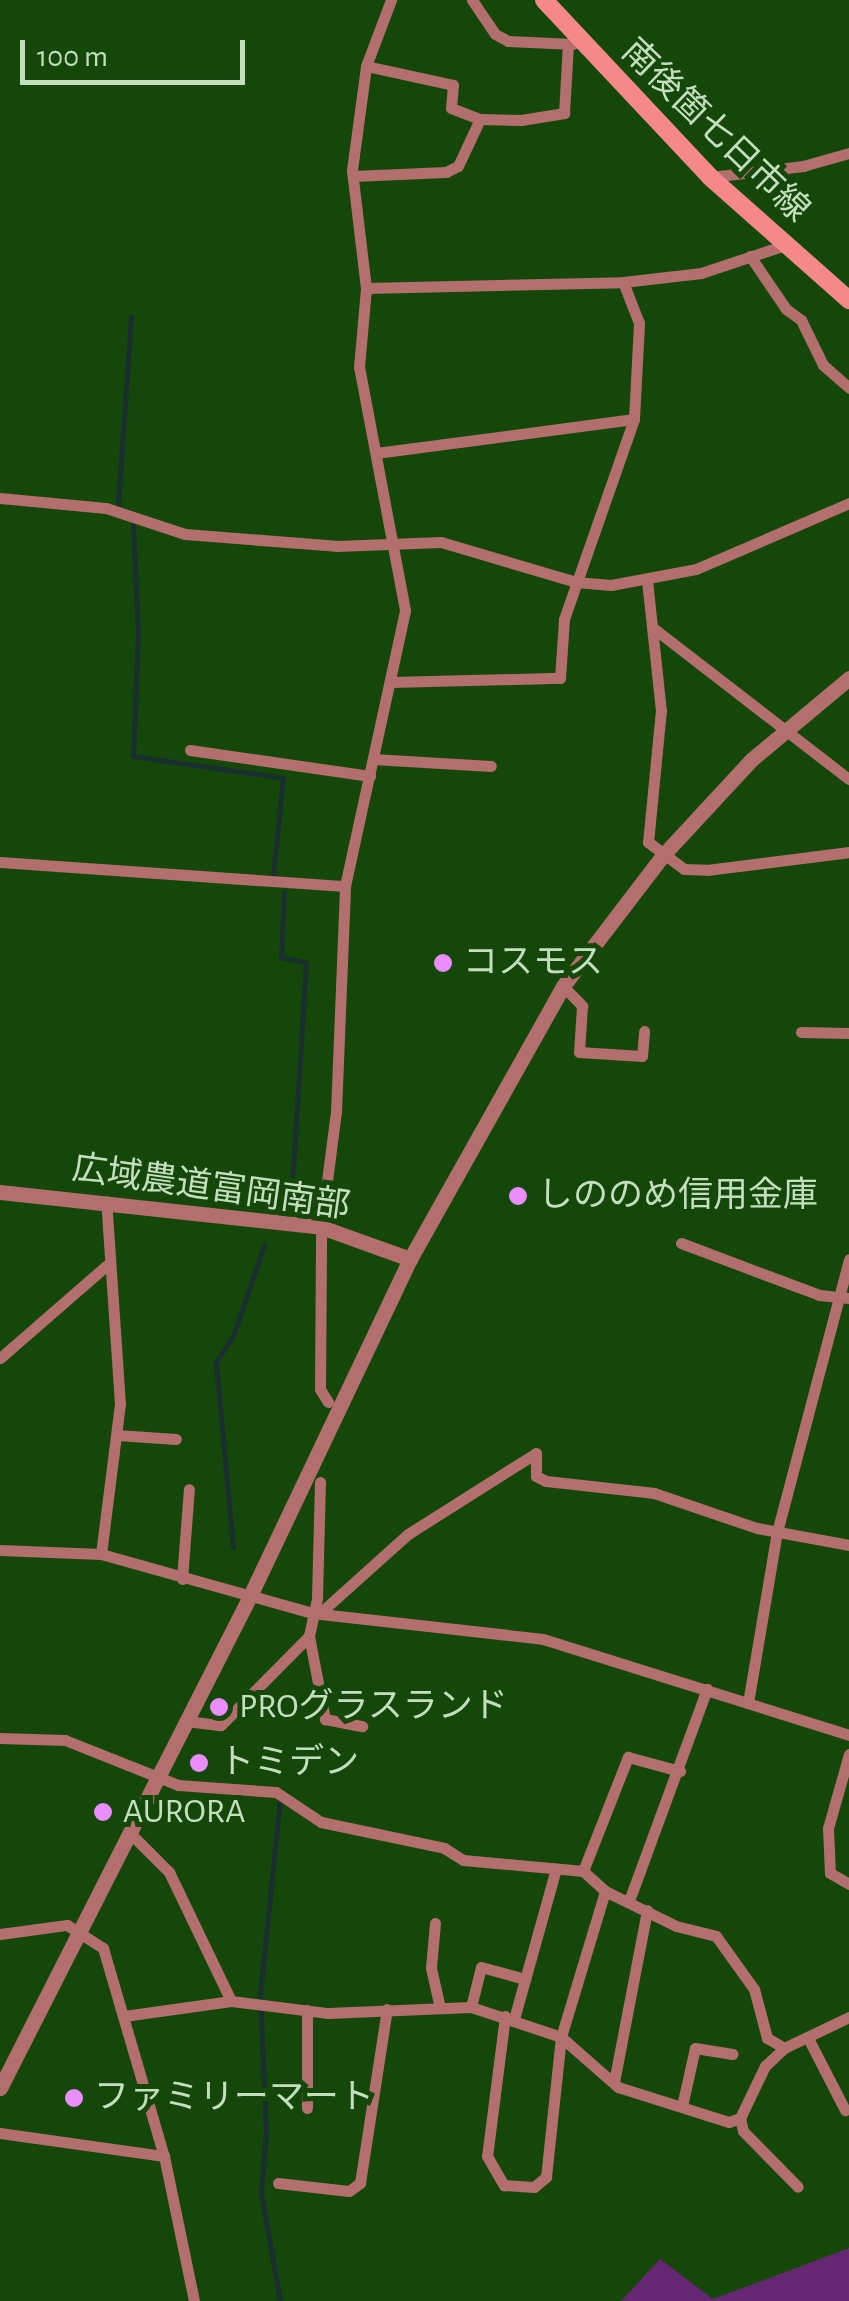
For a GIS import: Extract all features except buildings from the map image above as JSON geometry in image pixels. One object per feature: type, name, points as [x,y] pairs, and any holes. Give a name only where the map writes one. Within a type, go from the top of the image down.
[{"type":"main road","name":"南後箇七日市線","points":[[544,0],[575,45],[710,177],[849,300]]},
{"type":"street","points":[[328,1402],[320,1389],[321,1227],[336,1112],[345,886],[406,610],[358,367],[366,288],[352,176],[366,66],[391,0]]},
{"type":"street","points":[[366,66],[453,85],[451,108],[480,119],[564,113],[575,45],[508,41],[495,34],[472,0]]},
{"type":"street","points":[[352,176],[446,172],[458,166],[480,119]]},
{"type":"street","points":[[710,177],[804,166],[849,153]]},
{"type":"street","points":[[366,288],[623,282],[701,273],[784,245]]},
{"type":"street","points":[[750,256],[786,309],[801,320],[823,365],[849,388]]},
{"type":"street","points":[[392,682],[560,678],[564,618],[634,419],[639,324],[623,282]]},
{"type":"street","points":[[376,454],[634,419]]},
{"type":"street","points":[[0,498],[106,508],[185,534],[336,546],[394,540],[441,542],[576,582],[647,580],[696,568],[849,503]]},
{"type":"street","points":[[647,580],[660,710],[648,842],[684,868],[707,870],[849,852]]},
{"type":"street","points":[[652,627],[849,779]]},
{"type":"street","points":[[0,2088],[249,1598],[410,1260],[563,986],[664,854],[784,732],[849,678]]},
{"type":"street","points":[[190,750],[370,776]]},
{"type":"street","points":[[373,759],[491,766]]},
{"type":"street","points":[[0,862],[345,886]]},
{"type":"street","points":[[563,986],[582,1006],[579,1052],[642,1056],[644,1031]]},
{"type":"street","points":[[801,1032],[849,1032]]},
{"type":"street","name":"広域農道富岡南部","points":[[0,1192],[321,1227],[410,1260]]},
{"type":"street","points":[[101,1554],[117,1435],[119,1346],[107,1265],[106,1201]]},
{"type":"street","points":[[681,1243],[845,1298]]},
{"type":"street","points":[[748,1703],[777,1532],[845,1298],[849,1259]]},
{"type":"street","points":[[0,1358],[107,1265]]},
{"type":"street","points":[[117,1435],[176,1439]]},
{"type":"street","points":[[316,1613],[408,1534],[536,1453],[536,1476],[546,1481],[654,1493],[777,1532],[849,1545]]},
{"type":"street","points":[[186,1721],[221,1725],[309,1636],[316,1613],[320,1482]]},
{"type":"street","points":[[182,1578],[189,1489]]},
{"type":"street","points":[[0,1550],[101,1554],[249,1598],[316,1613],[543,1639],[849,1735]]},
{"type":"street","points":[[309,1636],[325,1719],[362,1726]]},
{"type":"street","points":[[630,1898],[680,1771],[707,1689]]},
{"type":"street","points":[[0,1738],[65,1740],[178,1785],[276,1792],[320,1822],[444,1848],[464,1860],[583,1871],[605,1891],[716,1936],[754,1989],[768,2038],[784,2048]]},
{"type":"street","points":[[849,1754],[828,1828],[830,1874],[849,1884]]},
{"type":"street","points":[[583,1871],[628,1757],[680,1771]]},
{"type":"street","points":[[129,1832],[170,1872],[231,2001]]},
{"type":"street","points":[[556,1869],[510,2018],[487,2156],[504,2185],[534,2187],[546,2177],[561,2037],[605,1891]]},
{"type":"street","points":[[614,2082],[647,1910]]},
{"type":"street","points":[[435,1923],[431,1968],[440,2008]]},
{"type":"street","points":[[0,1934],[54,1924],[79,1932],[103,1948],[164,2156],[194,2301]]},
{"type":"street","points":[[471,2007],[482,1967],[525,1979]]},
{"type":"street","points":[[124,2016],[231,2001],[307,2010],[471,2007],[561,2037],[614,2082],[714,2121],[740,2118]]},
{"type":"street","points":[[278,2183],[349,2191],[360,2183],[387,2009]]},
{"type":"street","points":[[306,2108],[307,2010]]},
{"type":"street","points":[[798,2187],[743,2131],[740,2118],[766,2066],[784,2048],[808,2040],[848,2013]]},
{"type":"street","points":[[808,2040],[845,2110]]},
{"type":"street","points":[[682,2106],[695,2048],[734,2054]]},
{"type":"street","points":[[0,2133],[164,2156]]},
{"type":"shaded area","points":[[849,2248],[849,2301],[621,2301],[660,2259],[713,2299]]},
{"type":"waterway","points":[[118,504],[131,316]]},
{"type":"waterway","points":[[133,524],[138,634],[133,756],[283,778],[273,877]]},
{"type":"waterway","points":[[284,892],[281,957],[306,963],[292,1188],[285,1204]]},
{"type":"waterway","points":[[233,1547],[216,1362],[233,1336],[264,1245]]},
{"type":"waterway","points":[[280,1797],[260,1995],[266,2132],[261,2193],[280,2301]]},
{"type":"place","name":"コスモス","points":[[443,963]]},
{"type":"place","name":"しののめ信用金庫","points":[[518,1196]]},
{"type":"place","name":"PROグラスランド","points":[[219,1707]]},
{"type":"place","name":"トミデン","points":[[199,1763]]},
{"type":"place","name":"AURORA","points":[[103,1812]]},
{"type":"place","name":"ファミリーマート","points":[[74,2098]]}]
